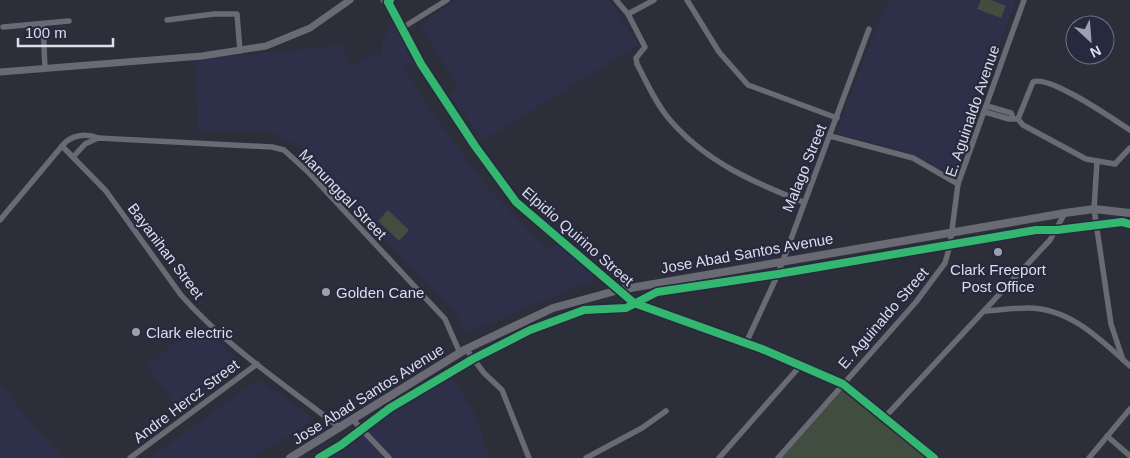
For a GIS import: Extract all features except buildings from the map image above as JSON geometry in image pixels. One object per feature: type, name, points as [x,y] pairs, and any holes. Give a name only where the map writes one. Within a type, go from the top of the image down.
[{"type":"main road","name":"Jose Abad Santos Avenue","points":[[290,458],[463,351],[553,308],[619,290],[782,260],[1066,213],[1094,209],[1130,213]]},
{"type":"street","points":[[0,72],[240,51],[266,46],[302,32],[350,0]]},
{"type":"street","points":[[402,28],[446,0]]},
{"type":"street","points":[[616,0],[628,14],[645,47],[636,58],[637,64],[669,119],[694,144],[720,164],[746,179],[803,202]]},
{"type":"street","points":[[628,14],[654,0]]},
{"type":"street","points":[[687,0],[719,52],[748,85],[837,118]]},
{"type":"street","name":"E. Aguinaldo Avenue","points":[[952,232],[958,184],[1024,0]]},
{"type":"street","name":"Elpidio Quirino Street","points":[[388,1],[413,50],[439,92],[516,202],[619,290],[638,305],[746,343],[843,384],[934,458]]},
{"type":"street","points":[[167,20],[214,14],[237,14],[240,51]]},
{"type":"street","points":[[3,27],[69,21]]},
{"type":"street","points":[[43,24],[46,68]]},
{"type":"street","name":"Malago Street","points":[[746,343],[774,283],[869,29]]},
{"type":"street","points":[[1015,119],[1032,82],[1040,80],[1075,94],[1130,130]]},
{"type":"street","points":[[986,109],[1011,113],[1022,125],[1075,153],[1097,162],[1115,164],[1130,148]]},
{"type":"street","name":"Manunggal Street","points":[[77,137],[89,136],[246,145],[284,150],[308,172],[445,319],[463,351],[502,390],[530,458]]},
{"type":"street","points":[[830,136],[913,158],[958,184]]},
{"type":"street","points":[[0,220],[68,140],[77,137],[84,144]]},
{"type":"street","name":"Manunggal Street","points":[[74,156],[84,144],[98,138]]},
{"type":"street","name":"Bayanihan Street","points":[[62,146],[74,156],[106,192],[185,300],[258,364],[339,427]]},
{"type":"street","points":[[1097,162],[1094,209],[1111,324],[1123,360]]},
{"type":"street","points":[[886,418],[986,312],[1050,240],[1066,213]]},
{"type":"street","name":"E. Aguinaldo Street","points":[[778,458],[937,276],[947,256],[952,232]]},
{"type":"street","points":[[986,312],[1029,308],[1058,314],[1082,326],[1130,366]]},
{"type":"street","name":"Andre Hercz Street","points":[[130,458],[258,364]]},
{"type":"street","points":[[719,458],[801,365]]},
{"type":"street","points":[[1088,458],[1130,409]]},
{"type":"street","points":[[586,458],[642,428],[666,411]]},
{"type":"street","points":[[352,419],[388,458]]},
{"type":"street","points":[[1107,436],[1130,456]]},
{"type":"shaded area","points":[[455,0],[609,0],[638,45],[484,140],[449,96],[459,89],[420,24]]},
{"type":"shaded area","points":[[890,0],[1016,0],[956,169],[943,169],[903,151],[836,133],[882,12]]},
{"type":"shaded area","points":[[392,21],[414,64],[404,68],[435,116],[487,187],[549,250],[559,242],[594,276],[593,280],[465,334],[456,313],[359,215],[299,147],[271,132],[198,132],[195,60],[341,45],[350,67],[372,54],[380,56],[383,41]]},
{"type":"shaded area","points":[[195,323],[239,360],[239,369],[180,411],[147,367]]},
{"type":"shaded area","points":[[449,375],[472,407],[489,455],[485,458],[326,458]]},
{"type":"shaded area","points":[[258,380],[315,419],[253,458],[149,458]]},
{"type":"shaded area","points":[[0,384],[36,429],[63,458],[0,458]]},
{"type":"green space","points":[[981,0],[991,0],[1006,6],[1001,18],[977,9]]},
{"type":"green space","points":[[388,210],[409,230],[399,241],[378,221]]},
{"type":"green space","points":[[845,386],[930,458],[781,458]]},
{"type":"cycle path","points":[[390,0],[388,2],[421,64],[475,146],[516,202],[634,303],[762,349],[843,384],[934,458]]},
{"type":"cycle path","points":[[319,458],[341,445],[390,408],[473,359],[530,330],[584,310],[626,308],[657,292],[778,274],[1036,230],[1057,230],[1122,222],[1130,224]]},
{"type":"place","name":"Clark Freeport Post Office","points":[[998,252]]},
{"type":"place","name":"Golden Cane","points":[[326,292]]},
{"type":"place","name":"Clark electric","points":[[136,332]]}]
